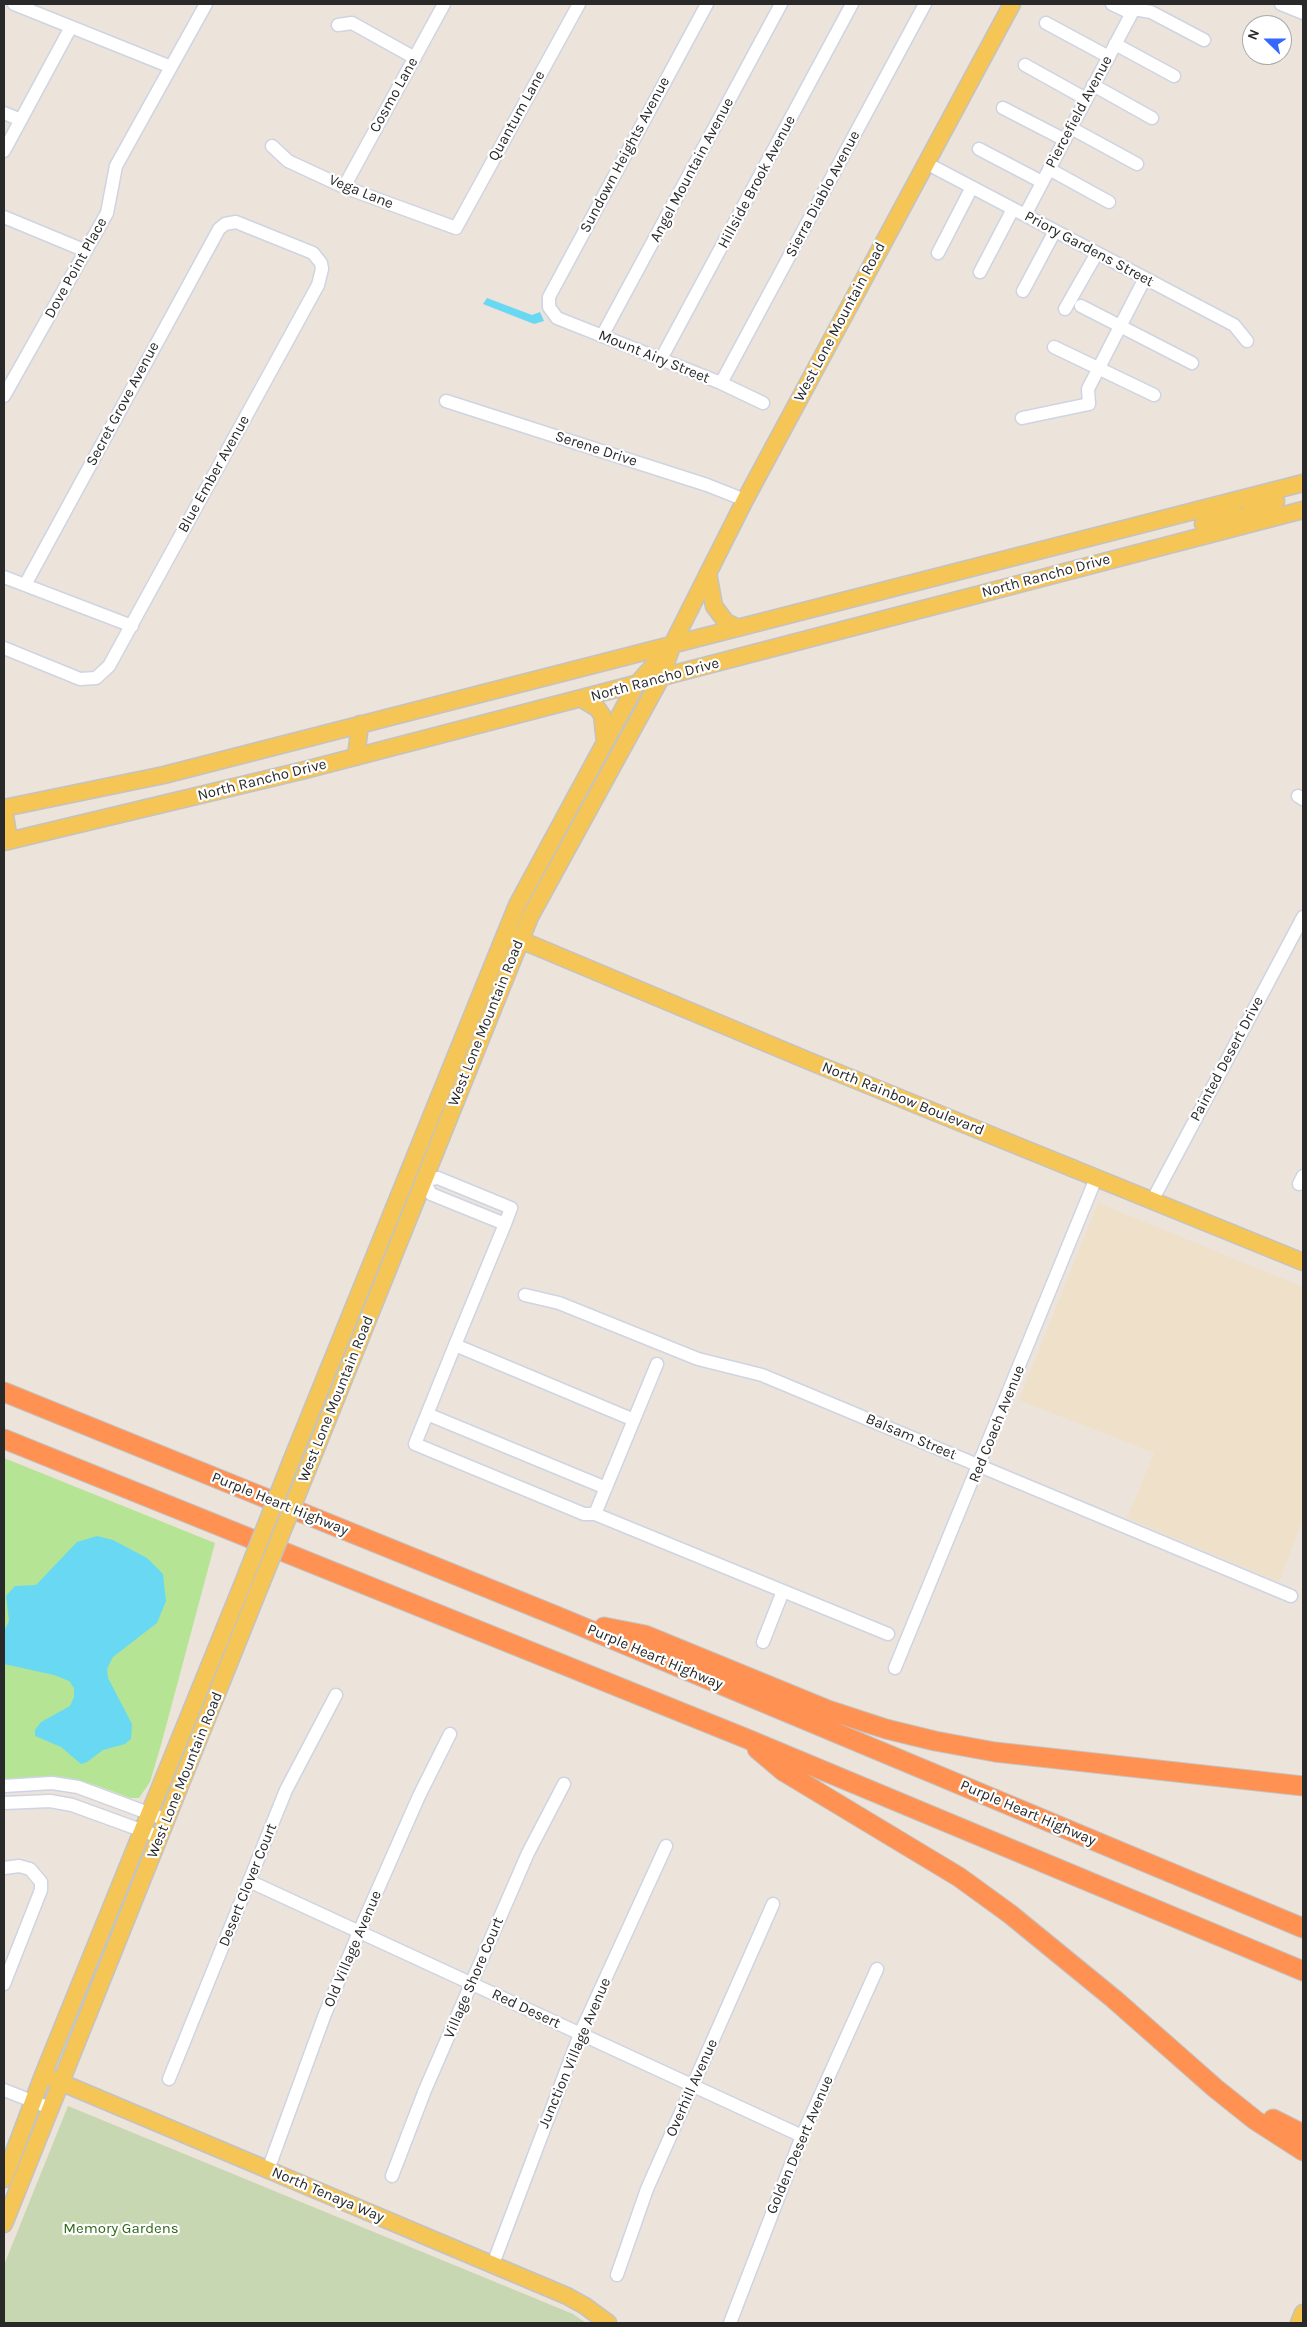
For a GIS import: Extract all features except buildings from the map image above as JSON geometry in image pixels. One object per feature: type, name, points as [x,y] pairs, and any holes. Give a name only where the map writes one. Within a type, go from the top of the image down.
[{"type":"highway","name":"Purple Heart Highway","points":[[4,1392],[559,1617],[1303,1928]]},
{"type":"highway","points":[[4,1439],[745,1738],[1303,1971]]},
{"type":"highway","points":[[559,1617],[645,1635],[828,1710],[886,1729],[935,1741],[995,1752],[1303,1786]]},
{"type":"highway","points":[[745,1738],[783,1771],[959,1877],[1010,1914],[1114,1999],[1215,2088],[1255,2120],[1303,2150]]},
{"type":"highway","points":[[1215,2088],[1303,2134]]},
{"type":"main road","name":"West Lone Mountain Road","points":[[4,2224],[520,940],[548,884],[661,678],[672,643],[745,500],[1012,4]]},
{"type":"main road","name":"North Rancho Drive","points":[[4,809],[164,774],[1303,483]]},
{"type":"main road","points":[[1242,526],[1247,515],[1257,505],[1292,497],[1303,489]]},
{"type":"main road","points":[[1177,542],[1199,526],[1225,519],[1233,511],[1232,501]]},
{"type":"main road","name":"North Rancho Drive","points":[[6,841],[356,757],[1303,510]]},
{"type":"main road","points":[[708,573],[714,606],[726,622],[736,627]]},
{"type":"main road","name":"West Lone Mountain Road","points":[[4,2180],[35,2102],[43,2075],[516,905],[636,685],[672,643]]},
{"type":"main road","points":[[582,699],[597,708],[602,716],[605,742]]},
{"type":"main road","points":[[356,757],[360,724]]},
{"type":"main road","points":[[4,809],[6,841]]},
{"type":"main road","name":"North Rainbow Boulevard","points":[[504,933],[1303,1262]]},
{"type":"main road","points":[[478,998],[493,1005]]},
{"type":"main road","points":[[468,1021],[484,1028]]},
{"type":"main road","points":[[442,1088],[457,1095]]},
{"type":"main road","points":[[420,1140],[436,1147]]},
{"type":"main road","points":[[407,1174],[423,1180]]},
{"type":"main road","name":"North Tenaya Way","points":[[43,2075],[576,2300],[608,2323]]},
{"type":"street","points":[[14,4],[170,67]]},
{"type":"street","name":"Dove Point Place","points":[[4,396],[107,213],[116,166],[206,4]]},
{"type":"street","name":"Cosmo Lane","points":[[344,187],[444,4]]},
{"type":"street","name":"Quantum Lane","points":[[456,228],[579,4]]},
{"type":"street","name":"Sundown Heights Avenue","points":[[549,307],[549,297],[707,4]]},
{"type":"street","name":"Angel Mountain Avenue","points":[[602,336],[781,4]]},
{"type":"street","name":"Hillside Brook Avenue","points":[[661,359],[852,4]]},
{"type":"street","name":"Sierra Diablo Avenue","points":[[721,384],[926,4]]},
{"type":"street","points":[[1112,4],[1133,11],[1152,12],[1204,40]]},
{"type":"street","points":[[1281,4],[1303,13]]},
{"type":"street","name":"Piercefield Avenue","points":[[1025,215],[1133,11]]},
{"type":"street","points":[[338,25],[352,23],[415,58]]},
{"type":"street","points":[[1046,23],[1108,57]]},
{"type":"street","points":[[4,151],[71,27]]},
{"type":"street","points":[[1115,44],[1174,76]]},
{"type":"street","points":[[1024,65],[1086,98]]},
{"type":"street","points":[[1094,85],[1152,118]]},
{"type":"street","points":[[1003,108],[1064,140]]},
{"type":"street","points":[[4,113],[21,120]]},
{"type":"street","points":[[1070,128],[1137,164]]},
{"type":"street","name":"Vega Lane","points":[[272,146],[288,161],[344,187],[456,228]]},
{"type":"street","points":[[979,149],[1042,182]]},
{"type":"street","name":"Priory Gardens Street","points":[[926,163],[1234,325],[1246,341]]},
{"type":"street","points":[[1049,169],[1109,202]]},
{"type":"street","points":[[938,253],[972,187]]},
{"type":"street","points":[[980,272],[1013,209]]},
{"type":"street","points":[[4,217],[86,251]]},
{"type":"street","name":"Blue Ember Avenue","points":[[4,648],[80,679],[96,678],[109,666],[318,284],[321,277],[321,263],[314,253],[243,224],[236,222],[225,224]]},
{"type":"street","name":"Secret Grove Avenue","points":[[25,585],[215,235],[225,224]]},
{"type":"street","points":[[1023,291],[1055,231]]},
{"type":"street","points":[[1065,309],[1097,252]]},
{"type":"street","points":[[1022,418],[1089,404],[1088,389],[1145,278]]},
{"type":"street","points":[[1080,306],[1192,363]]},
{"type":"street","name":"Mount Airy Street","points":[[549,307],[557,318],[661,359],[763,403]]},
{"type":"street","points":[[1054,347],[1154,395]]},
{"type":"street","name":"Serene Drive","points":[[446,401],[698,482],[745,500]]},
{"type":"street","points":[[4,577],[132,626]]},
{"type":"street","name":"Painted Desert Drive","points":[[1152,1201],[1303,917]]},
{"type":"street","points":[[505,1224],[431,1194],[423,1180],[438,1178],[511,1208],[505,1224],[415,1444],[584,1514],[595,1514],[888,1634]]},
{"type":"street","name":"Red Coach Avenue","points":[[895,1668],[980,1466],[1096,1178]]},
{"type":"street","name":"Balsam Street","points":[[526,1295],[558,1303],[698,1359],[762,1375],[1291,1596]]},
{"type":"street","points":[[455,1345],[634,1420]]},
{"type":"street","points":[[595,1514],[657,1364]]},
{"type":"street","points":[[427,1414],[606,1488]]},
{"type":"street","points":[[763,1642],[783,1591]]},
{"type":"street","name":"Desert Clover Court","points":[[169,2079],[286,1790],[336,1696]]},
{"type":"street","name":"Old Village Avenue","points":[[268,2170],[325,2014],[359,1932],[419,1796],[450,1734]]},
{"type":"street","points":[[4,1786],[52,1782],[78,1787],[167,1820]]},
{"type":"street","name":"Village Shore Court","points":[[392,2176],[425,2090],[528,1853],[564,1784]]},
{"type":"street","points":[[4,1803],[50,1801],[72,1805],[160,1837]]},
{"type":"street","name":"Junction Village Avenue","points":[[493,2264],[580,2034],[666,1846]]},
{"type":"street","points":[[4,1868],[18,1866],[30,1869],[36,1873],[41,1882],[41,1890],[4,1984]]},
{"type":"street","name":"Red Desert","points":[[249,1881],[802,2136]]},
{"type":"street","name":"Overhill Avenue","points":[[617,2275],[647,2188],[773,1904]]},
{"type":"street","name":"Golden Desert Avenue","points":[[730,2323],[802,2136],[877,1969]]},
{"type":"street","points":[[4,2090],[50,2108]]},
{"type":"shaded area","points":[[1098,1203],[1303,1287],[1303,1518],[1279,1582],[1127,1518],[1154,1453],[1019,1400]]},
{"type":"green space","points":[[4,1458],[215,1543],[150,1782],[139,1798],[130,1798],[70,1778],[49,1776],[4,1780]]},
{"type":"green space","name":"Memory Gardens","points":[[68,2106],[573,2314],[586,2323],[4,2323],[4,2265]]},
{"type":"water","points":[[487,298],[532,315],[540,312],[544,321],[534,324],[483,304]]},
{"type":"water","points":[[97,1536],[113,1540],[147,1558],[163,1574],[166,1601],[157,1623],[113,1657],[107,1669],[108,1678],[132,1724],[131,1739],[125,1744],[103,1750],[87,1762],[81,1764],[61,1747],[35,1736],[35,1730],[41,1722],[70,1706],[74,1697],[74,1688],[69,1681],[54,1675],[4,1664],[4,1631],[9,1621],[6,1596],[15,1586],[36,1585],[77,1542]]}]
